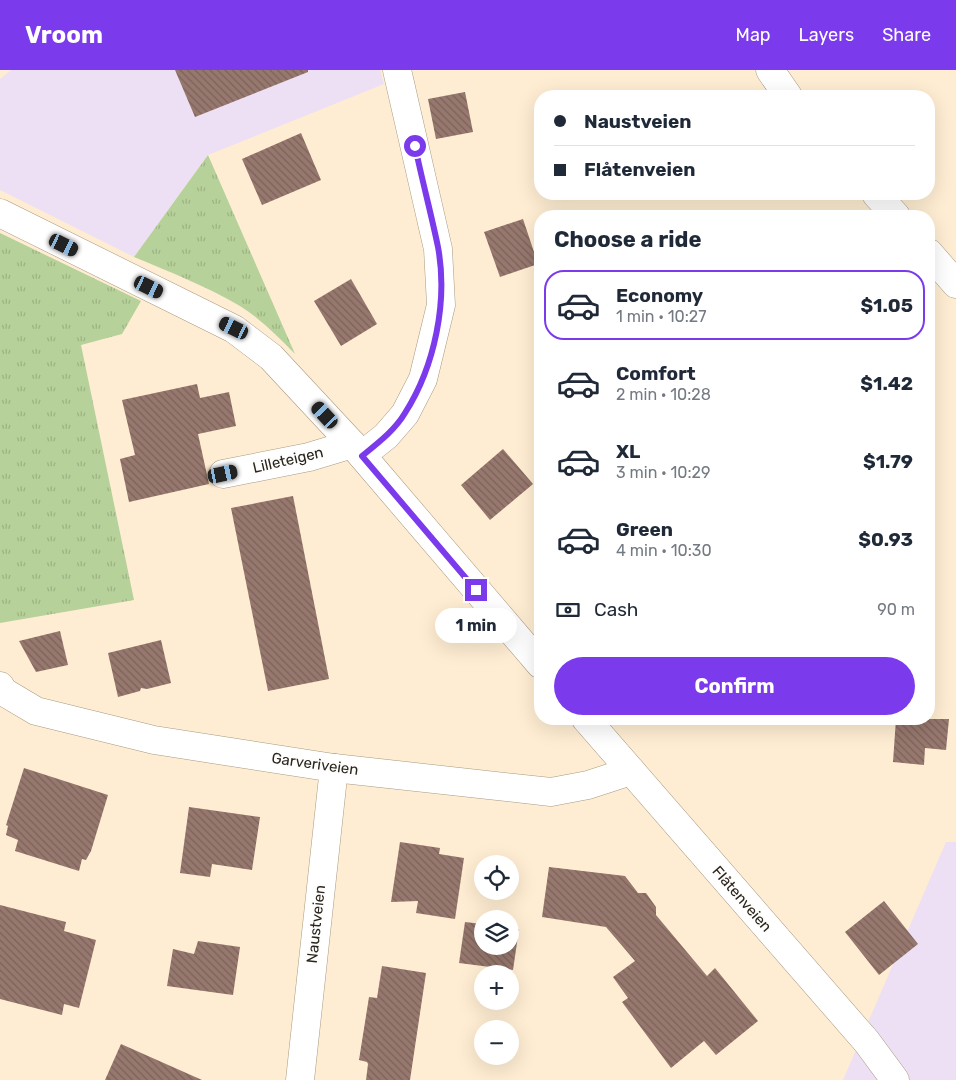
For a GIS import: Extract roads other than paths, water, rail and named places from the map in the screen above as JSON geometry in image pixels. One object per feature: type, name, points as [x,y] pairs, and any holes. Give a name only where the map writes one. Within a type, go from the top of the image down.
[{"type":"street","points":[[357,450],[386,436],[405,414],[423,379],[441,305],[438,249],[397,70]]},
{"type":"street","points":[[770,70],[784,90]]},
{"type":"street","points":[[881,200],[891,210]]},
{"type":"street","points":[[0,213],[234,328],[271,357],[357,450],[534,657]]},
{"type":"street","points":[[935,260],[956,284]]},
{"type":"street","name":"Lilleteigen","points":[[223,474],[309,456],[357,450]]},
{"type":"street","name":"Garveriveien","points":[[1,691],[36,711],[154,740],[334,768],[551,792],[588,785],[631,771]]},
{"type":"street","name":"Flåtenveien","points":[[591,725],[867,1042],[895,1080]]},
{"type":"street","name":"Naustveien","points":[[300,1080],[334,768]]}]
